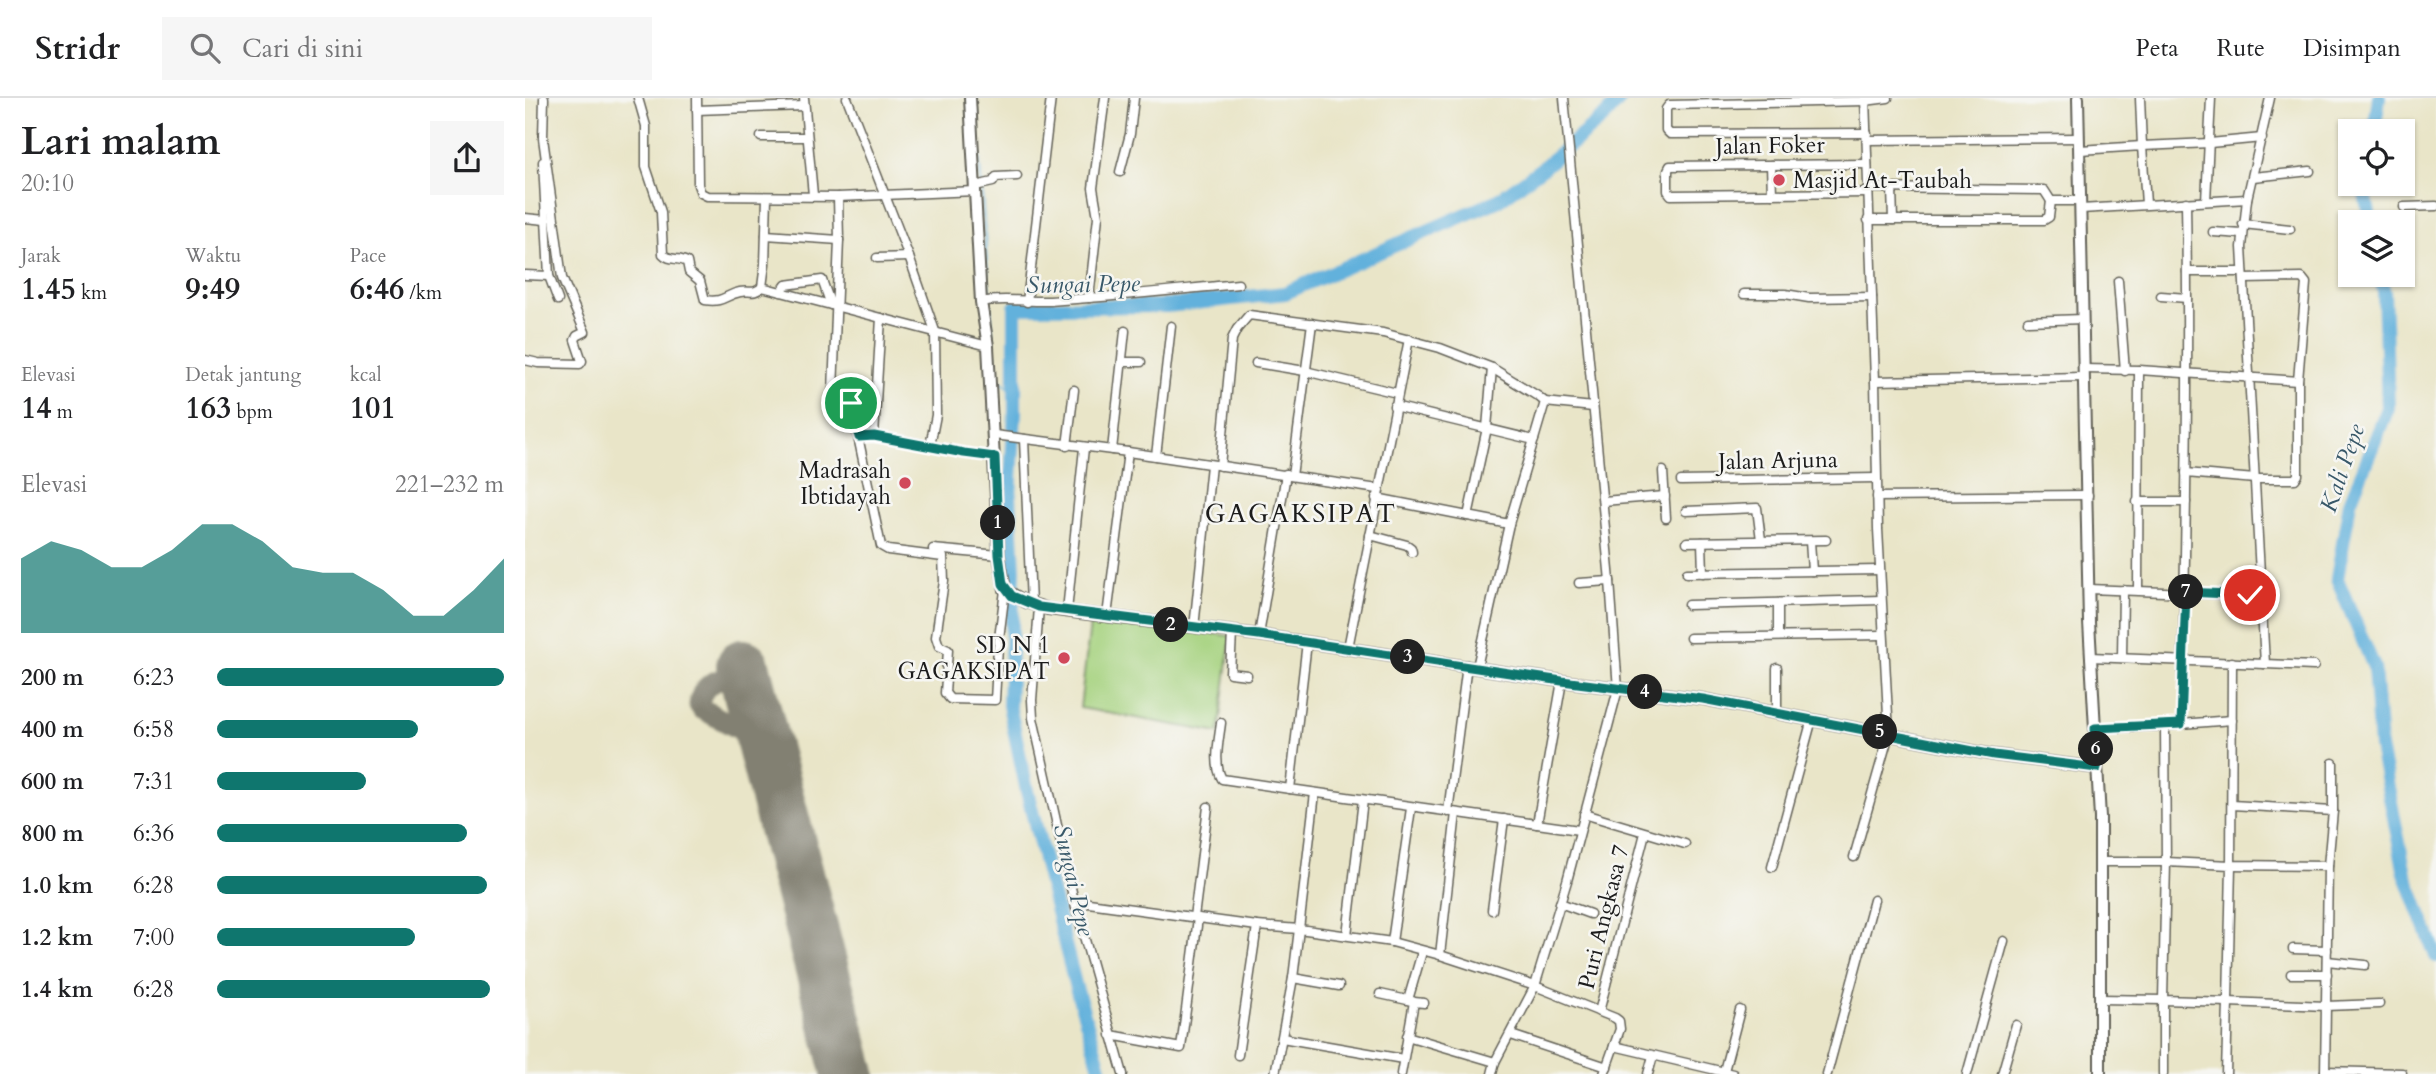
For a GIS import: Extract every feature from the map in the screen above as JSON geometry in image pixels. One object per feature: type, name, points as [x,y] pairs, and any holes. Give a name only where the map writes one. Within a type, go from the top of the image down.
[{"type":"main road","points":[[970,98],[979,186],[982,301],[998,435],[995,457],[999,555],[1009,593],[1032,605],[1067,611],[1259,635],[1562,681],[1703,699],[1994,755],[2097,768]]},
{"type":"main road","points":[[2078,98],[2090,657],[2101,862],[2099,1074]]},
{"type":"street","points":[[544,98],[545,220],[549,276],[558,300]]},
{"type":"street","points":[[638,98],[646,126],[646,167],[661,212],[664,256],[687,262],[689,272],[700,281],[707,300],[728,299],[742,291],[752,293],[762,287],[988,346]]},
{"type":"street","points":[[698,98],[698,185],[701,192],[707,196],[838,197],[979,186],[993,182],[996,177],[1017,176]]},
{"type":"street","points":[[738,98],[738,110]]},
{"type":"street","points":[[847,98],[935,331],[936,415],[930,446]]},
{"type":"street","points":[[1027,302],[1051,98]]},
{"type":"street","points":[[1089,298],[1098,217],[1093,188],[1105,98]]},
{"type":"street","points":[[1120,172],[1130,134],[1134,98]]},
{"type":"street","points":[[1492,1074],[1535,986],[1618,689],[1564,98]]},
{"type":"street","points":[[1888,98],[1669,105],[1666,109],[1666,130],[1670,134],[2080,138]]},
{"type":"street","points":[[2140,98],[2146,204]]},
{"type":"street","points":[[2206,201],[2211,98]]},
{"type":"street","points":[[2265,664],[2242,234],[2247,199],[2270,98]]},
{"type":"street","points":[[1854,857],[1889,734],[1879,570],[1865,100]]},
{"type":"street","points":[[697,110],[738,110],[804,102],[813,195]]},
{"type":"street","points":[[761,137],[807,137]]},
{"type":"street","points":[[525,360],[580,364],[582,361],[575,340],[585,332],[562,278],[543,138]]},
{"type":"street","points":[[2080,150],[2262,138]]},
{"type":"street","name":"Jalan Foker","points":[[1772,194],[1671,195],[1668,191],[1668,170],[1672,166],[1867,164]]},
{"type":"street","points":[[1771,165],[1772,194],[1892,188],[2044,190],[2051,201],[2049,217],[2044,220],[1868,220]]},
{"type":"street","points":[[2253,177],[2311,171]]},
{"type":"street","points":[[1892,188],[1893,220]]},
{"type":"street","points":[[762,287],[767,197]]},
{"type":"street","points":[[838,197],[839,240],[833,306],[833,391],[836,395],[848,398],[851,403],[881,546],[888,550],[943,557],[944,581],[936,643],[948,650],[945,693],[950,699],[995,700],[998,647],[1009,593]]},
{"type":"street","points":[[2051,201],[2081,205],[2247,199]]},
{"type":"street","points":[[2181,724],[2186,592],[2186,202]]},
{"type":"street","points":[[2404,207],[2436,206]]},
{"type":"street","points":[[525,218],[545,220]]},
{"type":"street","points":[[2243,224],[2290,229]]},
{"type":"street","points":[[2213,232],[2242,234]]},
{"type":"street","points":[[766,234],[839,240]]},
{"type":"street","points":[[877,258],[909,257]]},
{"type":"street","points":[[2186,473],[2256,479],[2295,479],[2298,475],[2298,381],[2305,280],[2187,272]]},
{"type":"street","points":[[525,275],[549,276]]},
{"type":"street","points":[[781,292],[786,285],[822,280],[833,306]]},
{"type":"street","points":[[2118,281],[2125,371]]},
{"type":"street","points":[[982,301],[1027,302],[1089,298],[1238,284]]},
{"type":"street","points":[[1744,294],[1785,294],[1809,298],[1872,297]]},
{"type":"street","points":[[2161,296],[2187,298]]},
{"type":"street","points":[[1194,628],[1232,339],[1247,317],[1253,315],[1312,323],[1409,339],[1468,357],[1492,368],[1545,402],[1593,407]]},
{"type":"street","points":[[874,436],[881,318]]},
{"type":"street","points":[[2028,321],[2082,319]]},
{"type":"street","points":[[1259,635],[1289,475],[1312,323]]},
{"type":"street","points":[[1156,456],[1171,326]]},
{"type":"street","points":[[1112,450],[1125,331]]},
{"type":"street","points":[[1348,648],[1409,339]]},
{"type":"street","points":[[1122,362],[1141,362]]},
{"type":"street","points":[[1256,363],[1305,371],[1397,393]]},
{"type":"street","points":[[1468,516],[1487,428],[1492,368]]},
{"type":"street","points":[[1875,381],[2139,370],[2298,381]]},
{"type":"street","points":[[2138,590],[2139,370]]},
{"type":"street","points":[[1067,446],[1074,390]]},
{"type":"street","points":[[1440,955],[1452,813],[1472,666],[1509,524],[1545,402]]},
{"type":"street","points":[[1394,406],[1534,440]]},
{"type":"street","points":[[998,435],[1378,489]]},
{"type":"street","points":[[859,437],[874,436],[995,457]]},
{"type":"street","points":[[1022,439],[1032,605],[1033,718],[1074,901],[1123,1074]]},
{"type":"street","points":[[1067,611],[1084,448]]},
{"type":"street","points":[[1107,615],[1128,452]]},
{"type":"street","points":[[1663,471],[1666,518]]},
{"type":"street","name":"Jalan Arjuna","points":[[1681,481],[1876,478]]},
{"type":"street","points":[[1877,497],[2088,495]]},
{"type":"street","points":[[1602,501],[1665,496]]},
{"type":"street","points":[[1376,498],[1509,524]]},
{"type":"street","points":[[2137,502],[2186,502]]},
{"type":"street","points":[[1686,510],[1758,508],[1761,540]]},
{"type":"street","points":[[1370,534],[1407,545],[1412,552]]},
{"type":"street","points":[[1687,542],[1826,540]]},
{"type":"street","points":[[1811,541],[1812,571]]},
{"type":"street","points":[[1702,542],[1703,573]]},
{"type":"street","points":[[899,546],[999,555]]},
{"type":"street","points":[[1686,573],[1879,570]]},
{"type":"street","points":[[1579,583],[1610,581]]},
{"type":"street","points":[[2089,589],[2263,596]]},
{"type":"street","points":[[2122,658],[2123,590]]},
{"type":"street","points":[[1688,605],[1881,600]]},
{"type":"street","points":[[1778,603],[1778,636]]},
{"type":"street","points":[[1232,633],[1230,673],[1247,675]]},
{"type":"street","points":[[1690,638],[1882,635]]},
{"type":"street","points":[[1290,789],[1307,642]]},
{"type":"street","points":[[2090,657],[2314,666]]},
{"type":"street","points":[[2226,1074],[2232,663]]},
{"type":"street","points":[[1777,668],[1777,712]]},
{"type":"street","points":[[1537,824],[1562,681]]},
{"type":"street","points":[[1772,867],[1812,719]]},
{"type":"street","points":[[2095,728],[2232,720]]},
{"type":"street","points":[[1221,723],[1217,761],[1221,779],[1579,830]]},
{"type":"street","points":[[2162,1074],[2166,862],[2165,726]]},
{"type":"street","points":[[2333,763],[2333,811],[2328,866],[2325,1072],[2396,1073]]},
{"type":"street","points":[[1275,1074],[1293,978],[1315,793]]},
{"type":"street","points":[[1347,934],[1363,800]]},
{"type":"street","points":[[2232,805],[2333,811]]},
{"type":"street","points":[[1111,1035],[1181,1048],[1208,807]]},
{"type":"street","points":[[1392,942],[1411,808]]},
{"type":"street","points":[[1584,814],[1685,844]]},
{"type":"street","points":[[1492,910],[1504,819]]},
{"type":"street","name":"Puri Angkasa 7","points":[[1599,1012],[1645,833]]},
{"type":"street","points":[[2101,862],[2328,866]]},
{"type":"street","points":[[1827,1074],[1874,900]]},
{"type":"street","points":[[1074,901],[1257,926],[1347,934],[1392,942],[1535,986],[1619,1021],[1620,1029],[1606,1070],[1511,1035]]},
{"type":"street","points":[[1560,903],[1590,914]]},
{"type":"street","points":[[1238,1055],[1257,926]]},
{"type":"street","points":[[1967,1074],[2004,942]]},
{"type":"street","points":[[2293,949],[2327,950]]},
{"type":"street","points":[[1401,1074],[1416,1002],[1422,952]]},
{"type":"street","points":[[2327,961],[2365,965]]},
{"type":"street","points":[[2291,974],[2326,974]]},
{"type":"street","points":[[1293,978],[1339,986]]},
{"type":"street","points":[[1380,994],[1416,1002]]},
{"type":"street","points":[[2100,999],[2326,1006],[2379,1004]]},
{"type":"street","points":[[1614,1046],[1728,1073],[1740,1010]]},
{"type":"street","points":[[2002,1074],[2016,1025]]},
{"type":"street","points":[[1407,1036],[1496,1062]]},
{"type":"street","points":[[1282,1038],[1403,1059]]},
{"type":"street","points":[[1648,1074],[1653,1056]]},
{"type":"green space","points":[[1091,616],[1231,636],[1219,733],[1080,708]]},
{"type":"waterway","points":[[975,98],[989,297]]},
{"type":"waterway","name":"Sungai Pepe","points":[[1102,1074],[1075,984],[1027,791],[1009,705],[1014,570],[1010,496],[1015,412],[1015,307],[1167,306],[1285,293],[1499,200],[1605,116],[1621,98]]},
{"type":"waterway","name":"Kali Pepe","points":[[2376,119],[2379,98]]},
{"type":"waterway","name":"Kali Pepe","points":[[2365,196],[2368,210]]},
{"type":"waterway","name":"Kali Pepe","points":[[2383,287],[2388,408],[2350,502],[2337,579],[2374,667],[2380,747],[2405,873],[2436,956]]},
{"type":"waterway","points":[[990,304],[993,346]]},
{"type":"waterway","points":[[994,353],[996,379],[1015,390]]},
{"type":"taxiway","points":[[760,729],[763,708],[759,696],[751,687],[741,681],[719,680],[702,693],[699,705],[702,709],[752,736],[768,761]]},
{"type":"runway","points":[[743,666],[849,1074]]},
{"type":"place","name":"Masjid At-Taubah","points":[[1779,180]]},
{"type":"place","name":"Madrasah Ibtidayah","points":[[905,483]]},
{"type":"place","name":"SD N 1 GAGAKSIPAT","points":[[1064,658]]},
{"type":"district","name":"GAGAKSIPAT","points":[[1301,513]]},
{"type":"route","points":[[851,403],[859,437],[874,436],[995,457],[999,555],[1003,584],[1012,596],[1039,607],[1259,635],[1562,681],[1703,699],[1994,755],[2097,768],[2095,728],[2181,724],[2186,592],[2250,595]]}]
